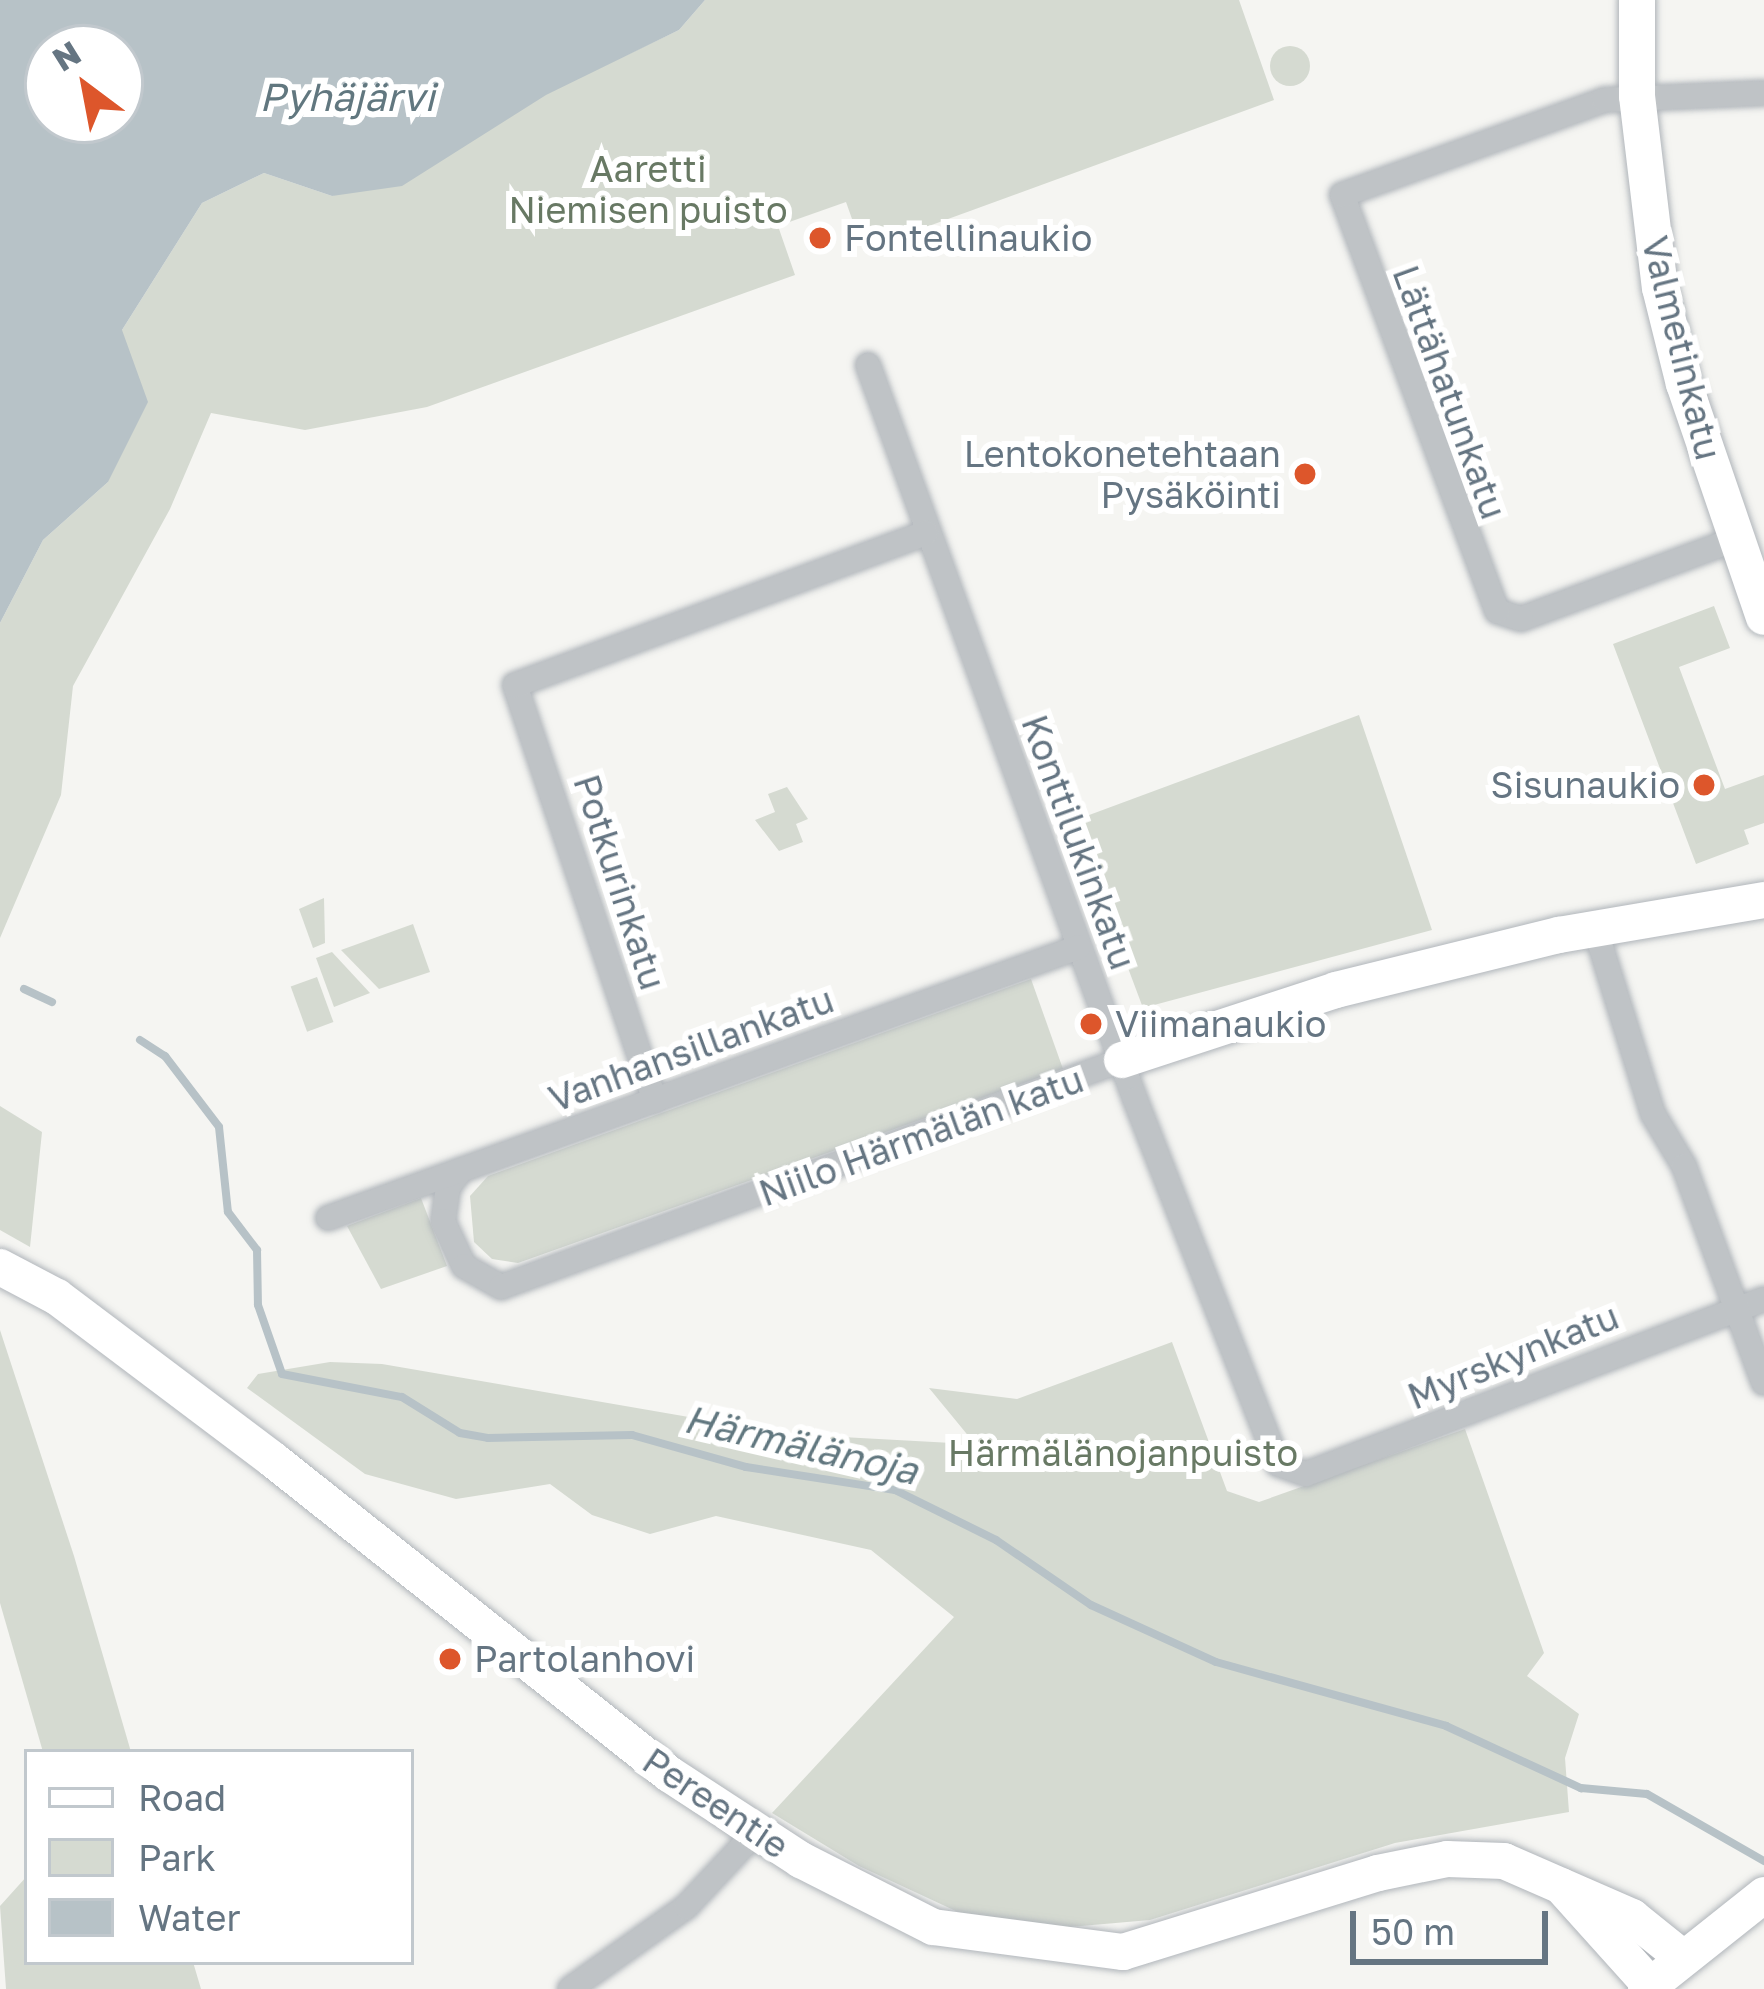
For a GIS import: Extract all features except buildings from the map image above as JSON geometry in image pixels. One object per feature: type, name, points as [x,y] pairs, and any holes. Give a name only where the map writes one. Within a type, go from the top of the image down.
[{"type":"street","name":"Valmetinkatu","points":[[1637,0],[1637,96],[1660,288],[1764,616]]},
{"type":"street","points":[[1637,96],[1764,93]]},
{"type":"street","name":"Lättähatunkatu","points":[[1637,96],[1540,120],[1342,195],[1497,611],[1521,619],[1736,539]]},
{"type":"street","name":"Konttilukinkatu","points":[[868,365],[1079,947],[1287,1473]]},
{"type":"street","name":"Potkurinkatu","points":[[655,1100],[515,685],[926,533]]},
{"type":"street","name":"Niilo Härmälän katu","points":[[461,1170],[448,1187],[443,1221],[464,1266],[501,1287],[1122,1060],[1315,996],[1595,928],[1764,900]]},
{"type":"street","points":[[1595,928],[1653,1114],[1684,1166],[1764,1384]]},
{"type":"street","name":"Vanhansillankatu","points":[[328,1219],[1079,947]]},
{"type":"street","name":"Pereentie","points":[[0,1268],[69,1306],[563,1695],[756,1832],[933,1927],[1124,1952],[1447,1859],[1504,1861],[1632,1917],[1682,1958]]},
{"type":"street","name":"Myrskynkatu","points":[[1287,1473],[1306,1474],[1557,1384],[1764,1299]]},
{"type":"street","points":[[570,1989],[686,1907],[756,1832]]},
{"type":"street","name":"Pereentie","points":[[1557,1881],[1648,1987]]},
{"type":"street","points":[[1648,1987],[1751,1905]]},
{"type":"green space","name":"Aaretti Niemisen puisto","points":[[705,0],[1239,0],[1274,100],[863,250],[846,202],[778,226],[795,275],[427,407],[305,430],[211,413],[170,509],[73,686],[61,795],[0,938],[0,623],[43,540],[108,482],[122,330],[202,203],[264,173],[332,196],[679,30]]},
{"type":"green space","points":[[1290,46],[1304,52],[1310,66],[1304,80],[1290,86],[1276,80],[1270,66],[1276,52]]},
{"type":"green space","points":[[1714,606],[1730,648],[1679,667],[1725,789],[1764,775],[1764,823],[1744,830],[1749,844],[1696,864],[1613,644]]},
{"type":"green space","points":[[1359,715],[1432,930],[1143,1008],[1073,821]]},
{"type":"green space","points":[[787,787],[808,819],[796,824],[803,842],[779,851],[755,820],[775,812],[768,794]]},
{"type":"green space","points":[[324,898],[325,943],[313,948],[299,909]]},
{"type":"green space","points":[[413,924],[430,972],[379,989],[341,950]]},
{"type":"green space","points":[[332,952],[370,993],[334,1007],[316,958]]},
{"type":"green space","points":[[317,977],[333,1022],[307,1032],[291,987]]},
{"type":"green space","points":[[1031,979],[1063,1069],[518,1263],[492,1259],[474,1242],[470,1196],[488,1176]]},
{"type":"green space","points":[[0,1106],[42,1132],[30,1247],[0,1230]]},
{"type":"green space","points":[[421,1198],[447,1266],[381,1289],[347,1226]]},
{"type":"green space","points":[[0,1330],[74,1556],[130,1749],[42,1749],[0,1603]]},
{"type":"green space","name":"Härmälänojanpuisto","points":[[1172,1342],[1227,1491],[1259,1502],[1465,1429],[1544,1653],[1527,1676],[1579,1714],[1565,1758],[1569,1812],[1395,1843],[1150,1920],[1058,1928],[973,1919],[859,1866],[772,1813],[954,1617],[871,1550],[716,1516],[650,1534],[592,1515],[550,1484],[456,1499],[365,1474],[247,1388],[258,1374],[330,1362],[382,1364],[787,1434],[952,1443],[989,1461],[929,1388],[1017,1399]]},
{"type":"green space","points":[[24,1879],[24,1965],[194,1965],[201,1989],[6,1989],[0,1906]]},
{"type":"water","name":"Pyhäjärvi","points":[[0,0],[705,0],[679,30],[546,95],[402,186],[332,196],[264,173],[202,203],[122,330],[148,402],[108,482],[43,540],[0,623]]},
{"type":"waterway","name":"Härmälänoja","points":[[24,989],[52,1002]]},
{"type":"waterway","name":"Härmälänoja","points":[[140,1040],[165,1056],[219,1127],[228,1212],[257,1250],[258,1305],[282,1374],[402,1397],[460,1433],[488,1438],[632,1435],[746,1467],[895,1490],[996,1540],[1091,1605],[1216,1662],[1446,1726],[1581,1788],[1647,1794],[1764,1861]]},
{"type":"place","name":"Fontellinaukio","points":[[820,238]]},
{"type":"place","name":"Lentokonetehtaan Pysäköinti","points":[[1305,474]]},
{"type":"place","name":"Sisunaukio","points":[[1704,785]]},
{"type":"place","name":"Viimanaukio","points":[[1091,1024]]},
{"type":"place","name":"Partolanhovi","points":[[450,1659]]}]
